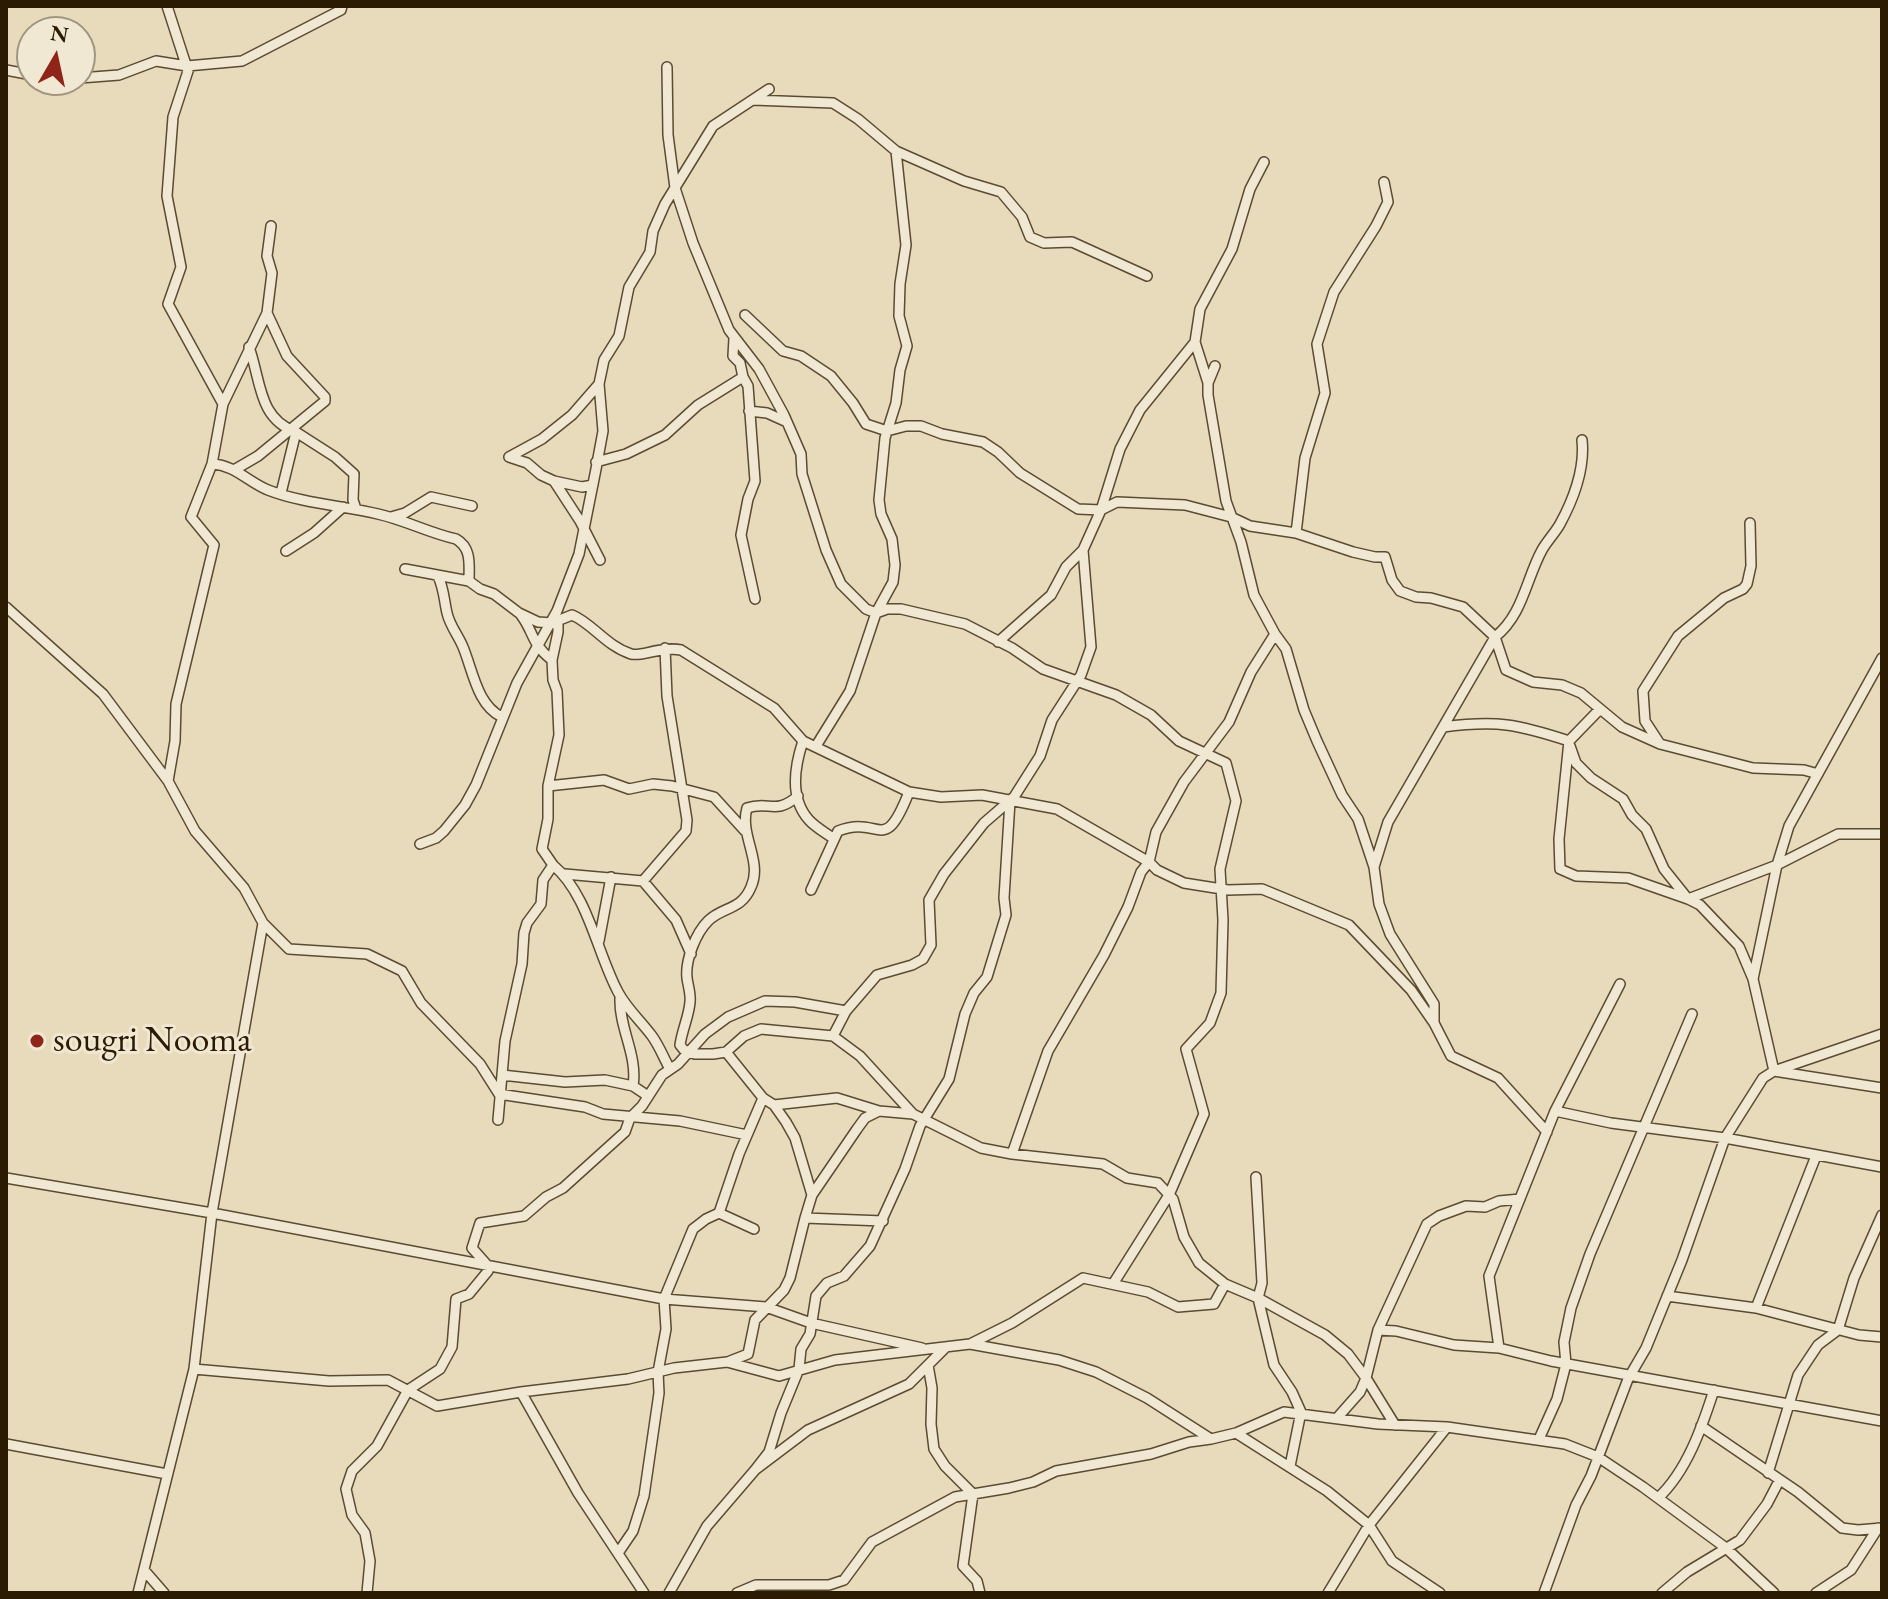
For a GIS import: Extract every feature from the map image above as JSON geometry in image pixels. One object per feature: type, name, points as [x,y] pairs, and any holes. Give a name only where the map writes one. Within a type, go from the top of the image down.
[{"type":"street","points":[[167,6],[188,71],[173,117],[167,196],[181,267],[168,304],[223,404]]},
{"type":"street","points":[[96,77],[119,75],[156,61],[187,66],[242,61],[341,10],[342,6]]},
{"type":"street","points":[[667,67],[668,135],[675,188],[693,243],[718,307],[734,338],[759,369],[801,454],[802,474],[826,550],[841,584],[866,609],[876,613],[892,608],[965,624],[1043,669],[1124,699],[1151,715],[1179,741],[1226,763],[1236,801],[1220,869],[1223,920],[1221,993],[1210,1023],[1186,1049],[1204,1114],[1169,1195],[1113,1284]]},
{"type":"street","points":[[420,844],[436,838],[465,805],[517,683],[552,623],[574,567],[603,431],[599,384],[604,360],[619,336],[621,314],[629,287],[650,252],[653,231],[713,126],[769,89]]},
{"type":"street","points":[[753,100],[833,103],[858,119],[896,151],[964,181],[1001,192],[1022,217],[1030,237],[1044,243],[1072,242],[1147,276]]},
{"type":"street","points":[[816,746],[850,691],[876,613],[893,582],[892,539],[881,514],[879,500],[887,431],[907,346],[899,316],[906,245],[896,151]]},
{"type":"street","points":[[1264,162],[1250,189],[1232,249],[1200,309],[1195,342],[1208,383],[1224,493],[1241,542],[1254,595],[1286,649],[1304,710],[1342,795],[1358,819],[1374,867],[1379,904],[1390,934],[1434,1004],[1434,1023]]},
{"type":"street","points":[[1296,533],[1305,458],[1325,393],[1317,344],[1334,292],[1388,202],[1384,182]]},
{"type":"street","points":[[168,781],[175,741],[176,704],[214,545],[191,517],[212,464],[223,404],[267,313],[272,273],[267,256],[271,226]]},
{"type":"street","points":[[234,470],[292,431],[325,401],[325,397],[287,356],[267,313]]},
{"type":"street","points":[[745,315],[783,351],[801,356],[831,376],[866,424],[887,431],[921,426],[942,434],[983,442],[1020,473],[1078,509],[1101,510],[1117,502],[1185,505],[1231,517],[1250,526],[1296,533],[1353,552],[1385,557],[1392,580],[1400,591],[1463,607],[1495,637],[1506,670],[1533,682],[1562,685],[1581,693],[1622,727],[1660,744],[1753,768],[1804,770],[1818,774]]},
{"type":"street","points":[[734,338],[733,356],[740,363],[748,386],[752,424],[755,481],[741,535],[755,599]]},
{"type":"street","points":[[998,642],[1051,595],[1066,567],[1083,550],[1101,510],[1120,449],[1140,410],[1195,342]]},
{"type":"street","points":[[249,347],[264,405],[271,417],[350,468],[354,474],[356,509]]},
{"type":"street","points":[[1208,383],[1215,366]]},
{"type":"street","points":[[596,462],[626,454],[665,435],[698,405],[743,377]]},
{"type":"street","points":[[593,485],[582,487],[554,481],[527,463],[509,457],[542,439],[572,415],[599,384]]},
{"type":"street","points":[[749,411],[767,413],[787,423]]},
{"type":"street","points":[[281,493],[292,431]]},
{"type":"street","points":[[1374,867],[1388,822],[1495,637],[1505,629],[1514,614],[1542,550],[1561,522],[1581,466],[1582,440]]},
{"type":"street","points":[[212,464],[234,470],[267,490],[391,517],[417,529],[461,541],[470,561],[469,581]]},
{"type":"street","points":[[554,481],[600,560]]},
{"type":"street","points":[[286,551],[314,533],[353,493]]},
{"type":"street","points":[[391,517],[405,513],[431,497],[472,506]]},
{"type":"street","points":[[1660,744],[1645,721],[1643,691],[1678,636],[1724,598],[1747,584],[1751,566],[1750,523]]},
{"type":"street","points":[[833,1036],[846,1011],[877,975],[923,959],[931,945],[929,900],[944,874],[976,831],[1010,801],[1035,765],[1058,708],[1085,667],[1092,642],[1083,550]]},
{"type":"street","points":[[405,569],[469,581],[494,594],[519,613],[526,621],[530,637],[541,652],[552,660]]},
{"type":"street","points":[[438,576],[448,617],[474,680],[495,714],[502,717]]},
{"type":"street","points":[[6,607],[103,694],[168,781],[195,831],[244,888],[263,923],[289,949],[367,954],[402,971],[421,1003],[480,1064],[499,1094],[585,1107],[603,1114],[680,1121],[747,1135]]},
{"type":"street","points":[[519,613],[538,622],[558,624],[552,660],[559,723],[558,746],[548,786],[548,819],[542,849],[553,865],[565,874],[620,997],[654,1039],[670,1069]]},
{"type":"street","points":[[552,623],[572,615],[582,619],[610,644],[633,655],[665,648],[681,650],[774,708],[803,741],[909,792],[941,797],[982,795],[1065,811],[1149,862],[1157,870],[1184,883],[1220,889],[1262,889],[1349,925],[1406,984],[1434,1023],[1451,1056],[1498,1078],[1547,1132]]},
{"type":"street","points":[[1012,1154],[1048,1051],[1128,907],[1141,872],[1149,862],[1156,832],[1184,782],[1229,722],[1251,672],[1275,634]]},
{"type":"street","points":[[643,881],[686,831],[687,820],[667,696],[665,648]]},
{"type":"street","points":[[1753,979],[1777,865],[1789,826],[1882,658]]},
{"type":"street","points":[[1600,709],[1569,741],[1559,839],[1560,869],[1576,876],[1628,878],[1700,905],[1739,946],[1753,979],[1774,1071]]},
{"type":"street","points":[[1443,727],[1483,722],[1521,725],[1569,741]]},
{"type":"street","points":[[803,741],[794,767],[798,796],[809,820],[834,839]]},
{"type":"street","points":[[1569,741],[1576,763],[1591,778],[1623,799],[1632,815],[1646,829],[1664,869],[1688,899]]},
{"type":"street","points":[[548,786],[604,780],[629,789],[653,784],[681,789],[714,797],[745,832]]},
{"type":"street","points":[[811,890],[838,831],[848,828],[881,831],[894,826],[909,792]]},
{"type":"street","points":[[798,796],[781,808],[747,808],[745,832],[754,863],[751,890],[737,906],[708,921],[691,954],[686,975],[690,1004],[680,1045],[684,1050],[713,1054],[726,1052],[744,1036],[761,1029],[833,1036],[860,1056],[913,1114],[981,1148],[1103,1164],[1127,1178],[1158,1183],[1173,1199],[1184,1237],[1199,1263],[1225,1284],[1258,1298],[1325,1335],[1348,1354],[1395,1425]]},
{"type":"street","points":[[669,1593],[707,1526],[769,1452],[799,1369],[801,1349],[810,1334],[816,1296],[827,1283],[844,1276],[870,1246],[924,1120],[949,1079],[965,1014],[974,993],[987,977],[1006,915],[1004,898],[1010,801]]},
{"type":"street","points":[[1688,899],[1777,865],[1838,834],[1882,834]]},
{"type":"street","points":[[498,1120],[505,1041],[522,964],[524,933],[527,923],[541,904],[542,883],[553,865]]},
{"type":"street","points":[[565,874],[643,881],[669,909],[691,954]]},
{"type":"street","points":[[598,944],[611,877]]},
{"type":"street","points":[[138,1593],[194,1369],[212,1213],[263,923]]},
{"type":"street","points":[[1499,1348],[1489,1276],[1555,1111],[1620,984]]},
{"type":"street","points":[[620,997],[620,1018],[631,1049],[633,1086]]},
{"type":"street","points":[[367,1593],[370,1561],[365,1533],[352,1515],[346,1489],[352,1471],[377,1446],[408,1390],[440,1369],[452,1347],[456,1299],[469,1294],[488,1271],[488,1266],[472,1248],[480,1223],[524,1216],[546,1197],[563,1188],[625,1132],[630,1118],[662,1075],[690,1052],[716,1024],[765,1001],[795,1002],[846,1011]]},
{"type":"street","points":[[1539,1439],[1557,1399],[1566,1364],[1564,1342],[1571,1308],[1590,1254],[1692,1014]]},
{"type":"street","points":[[1544,1593],[1576,1505],[1667,1296],[1725,1138],[1763,1078],[1774,1071],[1882,1034]]},
{"type":"street","points":[[726,1052],[763,1098],[774,1105],[795,1138],[812,1195]]},
{"type":"street","points":[[1774,1071],[1882,1088]]},
{"type":"street","points":[[502,1075],[565,1082],[605,1080],[633,1086],[648,1096]]},
{"type":"street","points":[[618,1553],[633,1531],[644,1496],[666,1329],[664,1299],[693,1229],[719,1213],[763,1098]]},
{"type":"street","points":[[774,1105],[837,1098],[879,1111],[913,1114]]},
{"type":"street","points":[[194,1369],[329,1381],[388,1380],[437,1406],[727,1362],[748,1354],[755,1320],[784,1290],[790,1278],[812,1195],[865,1118],[879,1111]]},
{"type":"street","points":[[1555,1111],[1882,1167]]},
{"type":"street","points":[[1756,1308],[1816,1156]]},
{"type":"street","points":[[1256,1177],[1262,1283],[1258,1298],[1274,1365],[1301,1412],[1290,1466]]},
{"type":"street","points":[[6,1178],[212,1213],[664,1299],[766,1307],[811,1323],[927,1349]]},
{"type":"street","points":[[1337,1418],[1360,1392],[1378,1330],[1427,1224],[1466,1206],[1485,1207],[1499,1201],[1520,1199]]},
{"type":"street","points":[[719,1213],[754,1229]]},
{"type":"street","points":[[1768,1473],[1798,1375],[1818,1345],[1838,1330],[1854,1278],[1882,1215]]},
{"type":"street","points":[[805,1218],[883,1221]]},
{"type":"street","points":[[970,1344],[1012,1323],[1083,1278],[1148,1292],[1178,1307],[1214,1304],[1225,1284]]},
{"type":"street","points":[[1667,1296],[1756,1308],[1838,1330],[1882,1337]]},
{"type":"street","points":[[1378,1330],[1396,1331],[1454,1345],[1499,1348],[1566,1364],[1882,1421]]},
{"type":"street","points":[[727,1362],[779,1376],[835,1360],[970,1344],[1059,1360],[1096,1372],[1147,1398],[1211,1439]]},
{"type":"street","points":[[755,1470],[808,1430],[909,1384],[946,1347]]},
{"type":"street","points":[[928,1365],[934,1449],[945,1466],[973,1494]]},
{"type":"street","points":[[1658,1498],[1672,1485],[1701,1426],[1714,1390]]},
{"type":"street","points":[[521,1392],[578,1493],[644,1593]]},
{"type":"street","points":[[737,1593],[756,1585],[829,1585],[844,1580],[872,1542],[955,1497],[1033,1482],[1056,1471],[1151,1454],[1189,1442],[1236,1433],[1284,1412],[1395,1425],[1447,1427],[1565,1444],[1598,1457],[1658,1498],[1726,1548],[1774,1593]]},
{"type":"street","points":[[1701,1426],[1798,1492],[1842,1528],[1880,1528]]},
{"type":"street","points":[[1328,1593],[1369,1525],[1447,1427]]},
{"type":"street","points":[[1236,1433],[1327,1491],[1369,1525],[1392,1561],[1440,1593]]},
{"type":"street","points":[[6,1444],[167,1474]]},
{"type":"street","points":[[1662,1593],[1687,1572],[1740,1540],[1767,1504],[1779,1481]]},
{"type":"street","points":[[973,1494],[963,1566],[977,1581],[980,1593]]},
{"type":"street","points":[[1816,1593],[1851,1570],[1880,1528]]},
{"type":"street","points":[[144,1570],[164,1593]]},
{"type":"place","name":"sougri Nooma","points":[[37,1041]]}]
